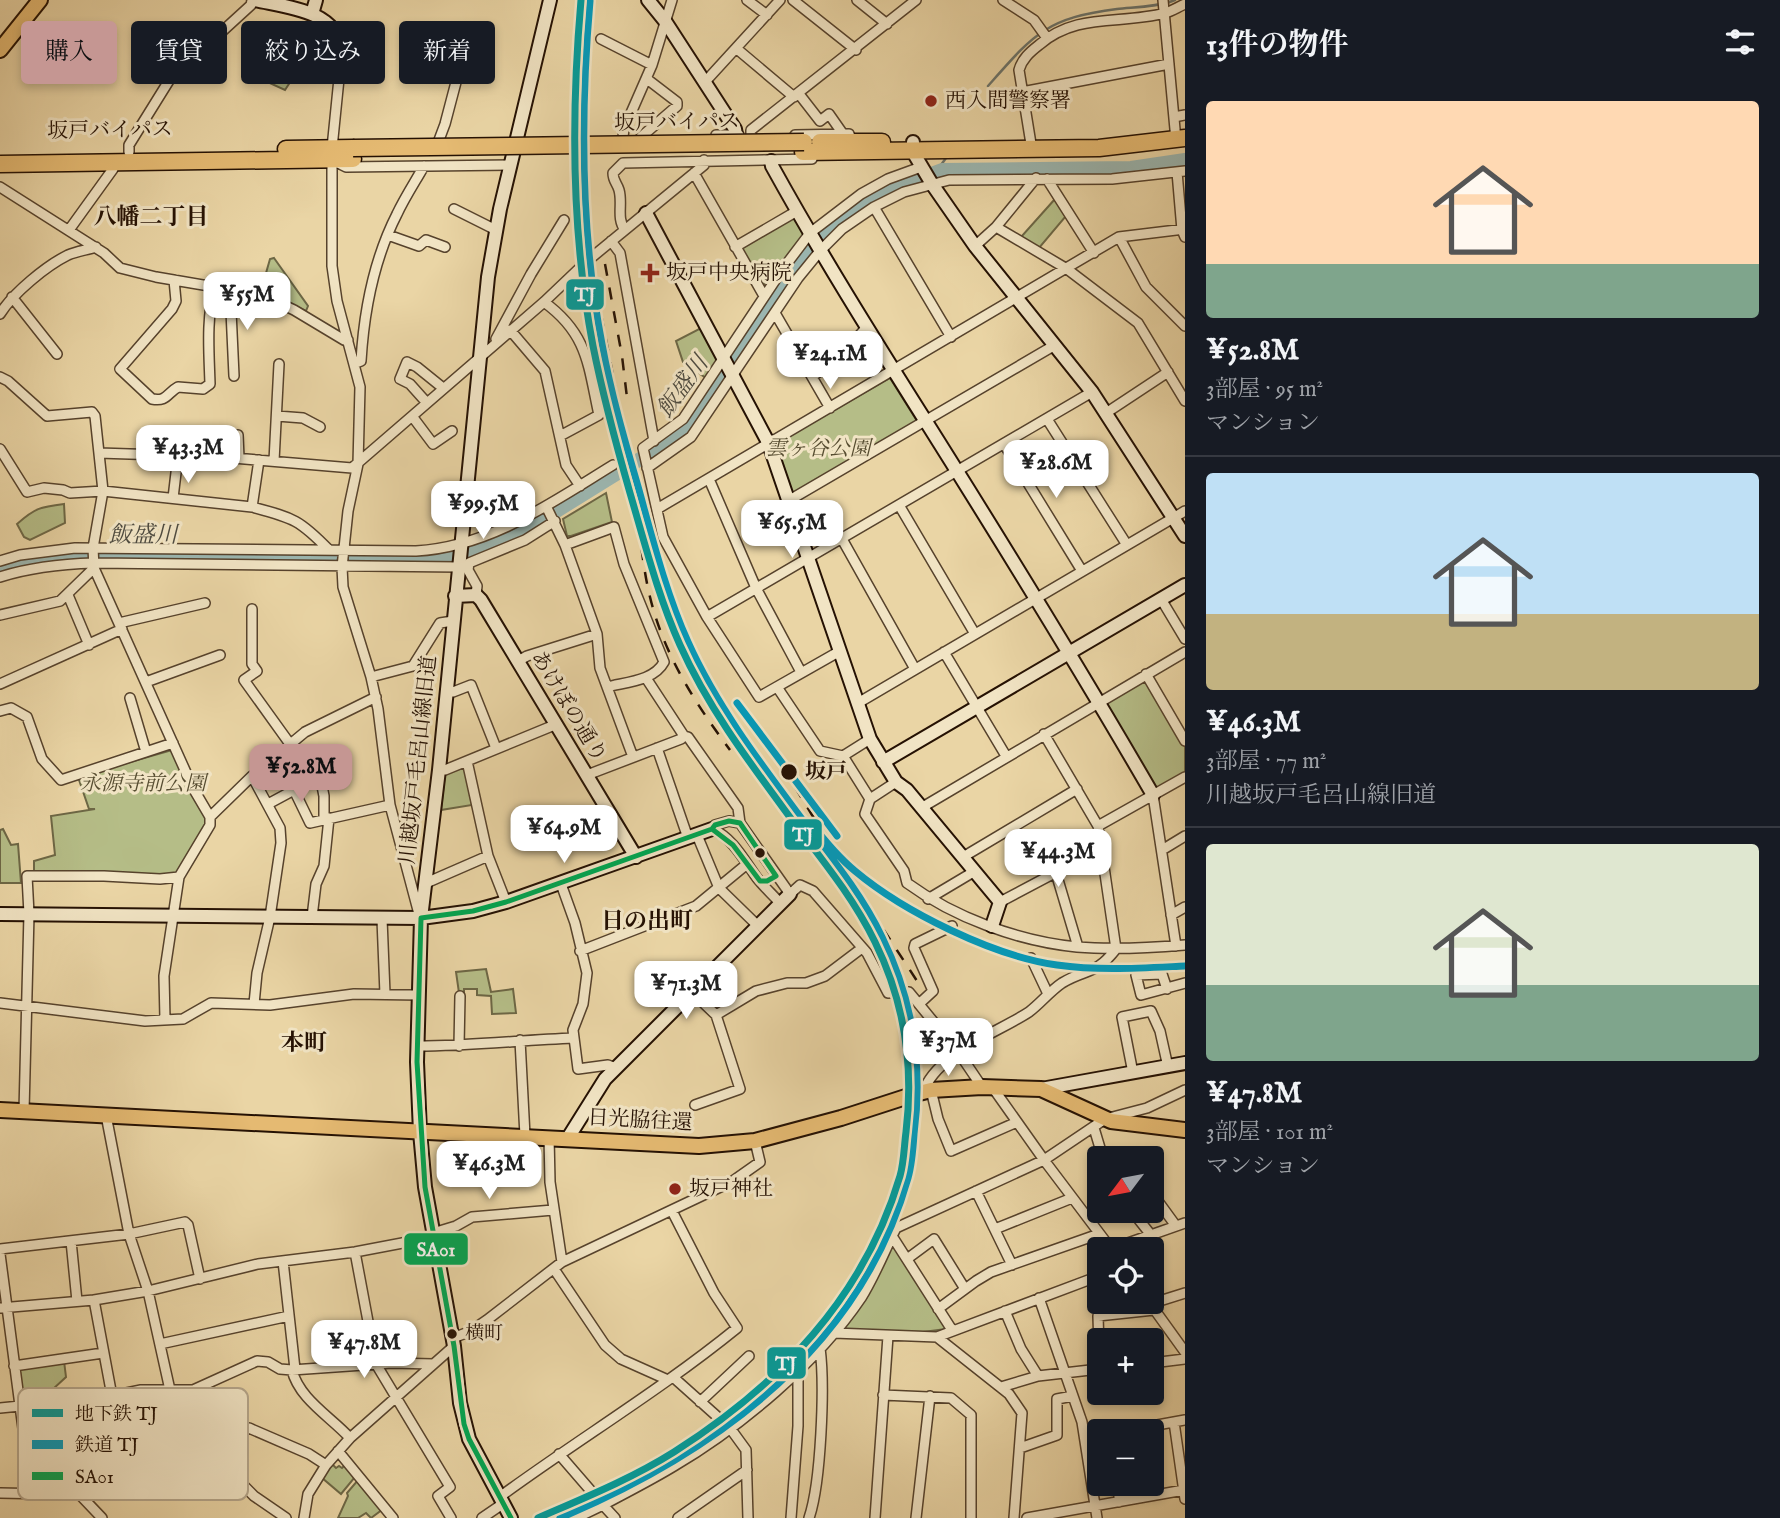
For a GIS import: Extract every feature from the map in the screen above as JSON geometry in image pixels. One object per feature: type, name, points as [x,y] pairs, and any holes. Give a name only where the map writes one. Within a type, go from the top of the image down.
[{"type":"highway","name":"坂戸バイパス","points":[[0,154],[353,154],[804,147],[850,142],[922,166],[1031,145],[1180,132]]},
{"type":"highway","name":"坂戸バイパス","points":[[0,164],[332,154]]},
{"type":"main road","points":[[0,50],[40,0]]},
{"type":"main road","name":"日光脇往還","points":[[0,1110],[568,1138],[670,1146],[755,1141],[927,1091],[987,1087],[1041,1089]]},
{"type":"main road","points":[[1041,1089],[1100,1124],[1185,1130]]},
{"type":"street","points":[[129,152],[129,145],[170,79],[251,5],[253,0],[312,14],[323,21]]},
{"type":"street","points":[[312,14],[316,0]]},
{"type":"street","name":"川越坂戸毛呂山線旧道","points":[[511,1518],[474,1449],[464,1424],[419,1132],[419,995],[421,918],[439,769],[488,277],[510,165],[550,0]]},
{"type":"street","points":[[648,0],[736,130],[736,135]]},
{"type":"street","points":[[623,163],[624,130],[647,79],[672,0]]},
{"type":"street","points":[[747,0],[767,15]]},
{"type":"street","points":[[704,82],[780,0]]},
{"type":"street","points":[[793,0],[856,50]]},
{"type":"street","points":[[857,0],[887,24]]},
{"type":"street","points":[[751,135],[751,130],[856,50],[916,0]]},
{"type":"street","points":[[1003,0],[1034,20],[1047,38]]},
{"type":"street","points":[[1163,0],[1169,64],[1180,132]]},
{"type":"street","points":[[1031,145],[1019,70],[1021,62],[1047,38],[1070,25],[1164,13],[1185,5]]},
{"type":"street","points":[[601,39],[652,65]]},
{"type":"street","points":[[737,49],[797,96],[820,121],[829,114],[850,142]]},
{"type":"street","points":[[1022,92],[1169,64]]},
{"type":"street","points":[[641,137],[677,106],[677,102],[647,79]]},
{"type":"street","points":[[339,84],[332,154],[332,266],[337,301],[356,363],[360,387],[358,464],[348,511],[342,567],[343,587],[376,697],[390,805],[409,883],[421,918]]},
{"type":"street","points":[[439,140],[456,84]]},
{"type":"street","points":[[1180,132],[1185,115]]},
{"type":"street","points":[[99,453],[239,458],[352,468],[611,241],[704,166],[710,160],[716,135]]},
{"type":"street","points":[[623,137],[751,135],[850,142]]},
{"type":"street","points":[[332,154],[348,142],[516,139]]},
{"type":"street","points":[[625,230],[620,224],[619,189],[613,179],[613,173],[623,163],[844,158],[850,142]]},
{"type":"street","points":[[332,154],[346,167],[510,165]]},
{"type":"street","points":[[771,161],[797,211],[866,328],[1070,653],[1153,795],[1171,915],[1180,946],[1116,949],[1077,947],[1032,939],[992,926],[928,899],[907,883],[904,871],[865,814],[870,799],[896,782]]},
{"type":"street","points":[[69,230],[113,169],[113,162]]},
{"type":"street","points":[[356,363],[361,361],[371,288],[388,234],[424,166]]},
{"type":"street","points":[[840,651],[759,697],[707,617],[663,537],[643,448],[683,419],[775,313],[798,278],[815,242],[904,192],[922,166]]},
{"type":"street","points":[[922,166],[975,246],[1092,392],[1185,536]]},
{"type":"street","points":[[647,466],[691,437],[764,296],[861,194],[888,179],[922,166],[949,180],[1112,179],[1181,171],[1184,232],[1119,237],[657,509]]},
{"type":"street","points":[[694,173],[764,296]]},
{"type":"street","points":[[975,246],[996,227],[1036,178]]},
{"type":"street","points":[[1047,179],[1094,253]]},
{"type":"street","points":[[0,187],[96,247],[120,268],[262,295],[348,340]]},
{"type":"street","points":[[874,207],[951,337]]},
{"type":"street","points":[[454,209],[496,230]]},
{"type":"street","points":[[735,247],[797,211]]},
{"type":"street","points":[[646,213],[769,444],[870,739],[896,782],[907,790],[1000,902]]},
{"type":"street","points":[[496,341],[564,220]]},
{"type":"street","points":[[996,227],[1067,269],[1138,323],[1168,372],[1182,388],[1185,401]]},
{"type":"street","points":[[388,234],[419,246],[426,240],[445,247]]},
{"type":"street","points":[[1119,237],[1146,287],[1185,326]]},
{"type":"street","points":[[611,241],[620,253],[654,441]]},
{"type":"street","points":[[0,314],[12,297],[65,257],[96,247]]},
{"type":"street","points":[[174,280],[176,301],[172,309],[120,369],[156,400],[170,396],[178,387],[203,389],[210,384],[209,326],[215,286]]},
{"type":"street","points":[[230,289],[234,376]]},
{"type":"street","points":[[12,297],[57,354]]},
{"type":"street","points":[[544,302],[560,314],[584,347],[599,415],[560,436]]},
{"type":"street","points":[[775,313],[830,408]]},
{"type":"street","points":[[812,377],[846,350],[866,328]]},
{"type":"street","points":[[510,330],[545,371],[566,465],[580,486]]},
{"type":"street","points":[[788,501],[1055,345]]},
{"type":"street","points":[[427,403],[410,384],[400,379],[407,362],[418,367],[443,388]]},
{"type":"street","points":[[274,461],[279,365]]},
{"type":"street","points":[[1106,413],[1168,372]]},
{"type":"street","points":[[0,377],[47,416],[73,412],[94,413],[103,491],[93,548],[94,566],[193,788],[210,817],[210,825],[179,877],[164,976],[165,1019]]},
{"type":"street","points":[[707,617],[1092,392]]},
{"type":"street","points":[[277,416],[303,418],[320,427]]},
{"type":"street","points":[[412,416],[433,444],[453,431]]},
{"type":"street","points":[[1046,419],[1127,545]]},
{"type":"street","points":[[238,435],[239,458]]},
{"type":"street","points":[[1004,444],[1082,571]]},
{"type":"street","points":[[0,449],[27,492],[44,488],[70,493],[103,491],[252,507],[294,519],[311,531],[328,550]]},
{"type":"street","points":[[173,498],[178,456]]},
{"type":"street","points":[[252,507],[259,460]]},
{"type":"street","points":[[0,561],[49,550],[93,548],[344,551],[446,549],[511,527],[613,465]]},
{"type":"street","points":[[709,479],[756,588],[801,672]]},
{"type":"street","points":[[899,505],[975,634]]},
{"type":"street","points":[[546,506],[565,545],[597,634],[600,668],[633,757]]},
{"type":"street","points":[[858,703],[1185,511]]},
{"type":"street","points":[[455,596],[476,595],[477,586],[468,570],[469,563],[525,540],[555,521]]},
{"type":"street","points":[[565,545],[614,527],[636,596],[664,662],[646,678],[607,687]]},
{"type":"street","points":[[842,539],[915,669]]},
{"type":"street","points":[[0,578],[20,570],[54,565],[458,565]]},
{"type":"street","points":[[0,615],[50,604],[68,595],[94,566]]},
{"type":"street","points":[[883,762],[1185,585]]},
{"type":"street","points":[[68,595],[89,645]]},
{"type":"street","name":"あけぼの通り","points":[[476,595],[636,857]]},
{"type":"street","points":[[1161,599],[1185,639]]},
{"type":"street","points":[[0,684],[89,645],[120,626],[205,603]]},
{"type":"street","points":[[252,609],[252,664],[257,671],[244,680],[290,744]]},
{"type":"street","points":[[371,677],[413,666],[440,623],[453,621]]},
{"type":"street","points":[[518,661],[597,634]]},
{"type":"street","points":[[944,652],[1006,756]]},
{"type":"street","points":[[921,808],[1185,652]]},
{"type":"street","points":[[146,682],[220,655]]},
{"type":"street","points":[[1146,674],[1185,741]]},
{"type":"street","points":[[646,678],[684,736],[688,737],[738,808],[740,823],[774,870],[785,899]]},
{"type":"street","points":[[446,690],[453,692],[471,685],[496,748]]},
{"type":"street","points":[[776,687],[820,751],[843,756],[870,739]]},
{"type":"street","points":[[210,817],[290,744],[333,717],[376,697]]},
{"type":"street","points":[[130,698],[146,752]]},
{"type":"street","points":[[0,711],[11,708],[27,717],[42,758],[61,780],[173,743]]},
{"type":"street","points":[[439,769],[445,770],[557,724]]},
{"type":"street","points":[[1044,734],[1098,826],[1116,949]]},
{"type":"street","points":[[587,775],[684,736]]},
{"type":"street","points":[[657,748],[692,836],[719,888],[758,926]]},
{"type":"street","points":[[843,756],[870,799]]},
{"type":"street","points":[[467,761],[488,856],[506,902]]},
{"type":"street","points":[[252,776],[280,828],[281,843],[270,917],[257,973],[254,1004]]},
{"type":"street","points":[[268,804],[320,776],[327,818],[324,866],[316,884],[312,917]]},
{"type":"street","points":[[1098,826],[1185,776]]},
{"type":"street","points":[[963,857],[1077,789]]},
{"type":"street","points":[[294,790],[310,823],[390,805]]},
{"type":"street","points":[[0,914],[421,918],[473,911],[506,902],[712,829],[715,825],[729,821],[740,823]]},
{"type":"street","points":[[712,829],[724,835],[760,881],[785,899]]},
{"type":"street","points":[[1162,850],[1185,836]]},
{"type":"street","points":[[992,926],[1000,902],[1102,848]]},
{"type":"street","points":[[409,883],[425,887],[488,856]]},
{"type":"street","points":[[580,951],[696,906],[747,864]]},
{"type":"street","points":[[928,899],[975,871]]},
{"type":"street","points":[[1056,873],[1077,947]]},
{"type":"street","points":[[24,1111],[29,914],[27,876],[160,879],[179,877]]},
{"type":"street","points":[[760,881],[776,876]]},
{"type":"street","points":[[561,884],[575,923],[587,979],[583,1004],[573,1030],[578,1069],[608,1065],[616,1068]]},
{"type":"street","points":[[568,1138],[596,1092],[616,1068],[800,885],[813,891],[867,953],[888,993],[909,992],[920,1003],[1017,1122],[1102,1237]]},
{"type":"street","points":[[1171,915],[1185,907]]},
{"type":"street","points":[[382,919],[385,994]]},
{"type":"street","points":[[920,1003],[933,991],[914,948],[915,944],[953,926]]},
{"type":"street","points":[[716,1015],[756,991],[806,983],[825,976],[862,948]]},
{"type":"street","points":[[1017,1122],[951,1151],[926,1083],[938,1067],[1030,1011],[1063,982],[1091,972],[1116,949]]},
{"type":"street","points":[[1031,958],[1048,994]]},
{"type":"street","points":[[1167,989],[1185,983]]},
{"type":"street","points":[[692,992],[716,1015],[740,1089],[695,1105]]},
{"type":"street","points":[[0,1003],[145,1021],[188,1017],[211,1003],[270,1004],[354,994],[419,995]]},
{"type":"street","points":[[459,1046],[460,996]]},
{"type":"street","points":[[1133,1073],[1122,1017],[1151,1011],[1160,1031],[1168,1067]]},
{"type":"street","points":[[418,1046],[574,1038]]},
{"type":"street","points":[[520,1040],[524,1136]]},
{"type":"street","name":"日光脇往還","points":[[1041,1089],[1185,1063]]},
{"type":"street","points":[[576,1518],[675,1466],[730,1428],[798,1371],[834,1333],[861,1298],[896,1228],[1044,1160],[1100,1124],[1147,1108],[1185,1090]]},
{"type":"street","points":[[107,1115],[130,1234],[148,1291],[170,1388]]},
{"type":"street","points":[[1100,1124],[1102,1146]]},
{"type":"street","points":[[548,1137],[553,1210],[562,1262]]},
{"type":"street","points":[[304,1518],[308,1494],[326,1465],[350,1438],[433,1364],[453,1342],[562,1262],[733,1181],[760,1162],[755,1141]]},
{"type":"street","points":[[976,1191],[1012,1265]]},
{"type":"street","points":[[995,1229],[1072,1198]]},
{"type":"street","points":[[1145,1237],[1180,1224],[1164,1206]]},
{"type":"street","points":[[4,1307],[94,1300],[148,1291],[258,1264],[355,1252],[433,1235],[472,1217],[553,1210]]},
{"type":"street","points":[[482,1518],[559,1454],[670,1379],[737,1328],[714,1293],[672,1211]]},
{"type":"street","points":[[18,1393],[4,1307],[0,1252],[130,1234],[187,1223],[200,1279]]},
{"type":"street","points":[[1142,1223],[1151,1235]]},
{"type":"street","points":[[938,1309],[992,1272],[1099,1234]]},
{"type":"street","points":[[892,1236],[952,1330]]},
{"type":"street","points":[[907,1259],[934,1240],[965,1289]]},
{"type":"street","points":[[71,1241],[77,1301]]},
{"type":"street","points":[[355,1252],[376,1364],[450,1487],[438,1496],[451,1518]]},
{"type":"street","points":[[283,1261],[296,1384],[350,1438]]},
{"type":"street","points":[[554,1269],[604,1345],[621,1359],[670,1379],[730,1428],[746,1450],[748,1518]]},
{"type":"street","points":[[834,1333],[937,1336],[1087,1280]]},
{"type":"street","points":[[1164,1300],[1185,1293]]},
{"type":"street","points":[[1039,1298],[1085,1437],[1097,1518]]},
{"type":"street","points":[[94,1300],[110,1388]]},
{"type":"street","points":[[1005,1311],[1021,1349],[1038,1376]]},
{"type":"street","points":[[1098,1328],[1098,1315],[1103,1314]]},
{"type":"street","points":[[1158,1314],[1185,1352]]},
{"type":"street","points":[[160,1344],[289,1317]]},
{"type":"street","points":[[875,1518],[888,1336]]},
{"type":"street","points":[[937,1336],[1009,1394],[1022,1413],[1014,1518]]},
{"type":"street","points":[[809,1518],[818,1465],[821,1413],[820,1348]]},
{"type":"street","points":[[14,1366],[103,1353]]},
{"type":"street","points":[[699,1402],[749,1356]]},
{"type":"street","points":[[1164,1362],[1185,1359]]},
{"type":"street","points":[[197,1388],[257,1361],[293,1369],[433,1364]]},
{"type":"street","points":[[1001,1387],[1038,1376],[1087,1370]]},
{"type":"street","points":[[790,1518],[798,1426],[798,1371]]},
{"type":"street","points":[[883,1395],[951,1398],[971,1415],[971,1518]]},
{"type":"street","points":[[916,1518],[930,1396]]},
{"type":"street","points":[[1020,1448],[1057,1435],[1057,1399],[1073,1396]]},
{"type":"street","points":[[0,1408],[18,1406]]},
{"type":"street","points":[[1164,1424],[1185,1420]]},
{"type":"street","points":[[1027,1518],[1119,1502],[1184,1495],[1183,1472],[1174,1422]]},
{"type":"street","points":[[248,1428],[309,1454],[326,1465]]},
{"type":"street","points":[[338,1451],[393,1518]]},
{"type":"street","points":[[559,1454],[591,1491]]},
{"type":"street","points":[[678,1518],[747,1469]]},
{"type":"street","points":[[248,1490],[286,1518]]},
{"type":"street","points":[[0,1493],[18,1493]]},
{"type":"street","points":[[1119,1496],[1119,1502]]},
{"type":"street","points":[[84,1500],[102,1518]]},
{"type":"street","points":[[603,1505],[615,1518]]},
{"type":"green space","points":[[272,84],[289,84],[285,90]]},
{"type":"green space","points":[[1055,199],[1066,216],[1039,248],[1021,237]]},
{"type":"green space","points":[[795,217],[805,235],[763,286],[741,249]]},
{"type":"green space","points":[[274,258],[308,306],[306,311],[276,297],[264,280],[270,259]]},
{"type":"green space","points":[[701,328],[718,360],[706,378],[683,362],[676,341]]},
{"type":"green space","name":"雲ヶ谷公園","points":[[890,378],[917,421],[790,495],[772,446]]},
{"type":"green space","points":[[606,493],[612,522],[567,536],[563,519]]},
{"type":"green space","points":[[64,504],[65,523],[30,540],[24,537],[17,524],[23,519],[38,509]]},
{"type":"green space","points":[[1145,679],[1185,746],[1185,772],[1155,790],[1104,703]]},
{"type":"green space","name":"永源寺前公園","points":[[172,750],[206,818],[206,823],[178,874],[34,873],[34,861],[55,855],[51,816],[95,809],[89,809],[78,777]]},
{"type":"green space","points":[[465,768],[472,805],[441,810],[445,774]]},
{"type":"green space","points":[[3,829],[11,845],[18,844],[21,883],[0,883],[0,830]]},
{"type":"green space","points":[[486,969],[491,992],[513,989],[516,1013],[492,1014],[491,996],[477,995],[477,989],[464,989],[464,994],[459,993],[456,972]]},
{"type":"green space","points":[[892,1243],[946,1329],[923,1332],[842,1330]]},
{"type":"green space","points":[[64,1361],[66,1377],[54,1388],[22,1388],[19,1369]]},
{"type":"green space","points":[[331,1463],[336,1468],[342,1468],[346,1464],[355,1477],[341,1494],[321,1477]]},
{"type":"green space","points":[[358,1480],[383,1509],[371,1518],[366,1513],[358,1518],[338,1518],[347,1493]]},
{"type":"waterway","points":[[988,86],[1030,41],[1057,24],[1093,13],[1175,0]]},
{"type":"waterway","points":[[936,172],[946,158]]},
{"type":"waterway","name":"飯盛川","points":[[0,571],[32,563],[86,558],[451,557],[499,543],[521,533],[674,438],[705,401],[810,249],[832,227],[869,201],[889,190],[942,170],[1131,168],[1185,160]]},
{"type":"railway","points":[[605,264],[628,406]]},
{"type":"railway","points":[[592,268],[617,396],[656,544]]},
{"type":"railway","points":[[633,501],[647,585],[663,639],[682,678],[730,750]]},
{"type":"railway","points":[[795,787],[919,984]]},
{"type":"metro line","name":"TJ","points":[[538,1518],[624,1479],[674,1452],[749,1398],[813,1335],[864,1261],[884,1220],[901,1171],[909,1083],[905,1035],[894,988],[867,926],[828,867],[718,715],[680,645],[658,589],[601,383],[580,260],[575,130],[581,0]]},
{"type":"rail line","name":"TJ","points":[[560,1518],[673,1461],[726,1426],[774,1387],[818,1343],[855,1294],[886,1239],[908,1178],[913,1151],[917,1083],[908,1009],[893,961],[882,937],[848,880],[759,760],[713,691],[688,642],[661,567],[610,381],[589,259],[584,130],[590,1]]},
{"type":"rail line","name":"TJ","points":[[737,703],[837,836]]},
{"type":"rail line","name":"TJ","points":[[811,823],[843,860],[875,886],[898,902],[978,942],[1032,960],[1073,967],[1185,966]]},
{"type":"transit line","name":"SA01","points":[[729,821],[740,823],[776,876],[760,881],[733,845],[712,829],[715,825],[729,821]]},
{"type":"transit line","name":"SA01","points":[[511,1518],[469,1439],[464,1424],[454,1346],[425,1187],[417,1062],[421,918],[473,911],[506,902],[712,829]]},
{"type":"place","name":"西入間警察署","points":[[931,101]]},
{"type":"place","name":"坂戸中央病院","points":[[650,273]]},
{"type":"place","name":"坂戸","points":[[789,772]]},
{"type":"place","name":"坂戸神社","points":[[675,1189]]},
{"type":"place","name":"横町","points":[[452,1334]]},
{"type":"district","name":"八幡二丁目","points":[[151,217]]},
{"type":"district","name":"日の出町","points":[[647,921]]},
{"type":"district","name":"本町","points":[[304,1043]]}]
